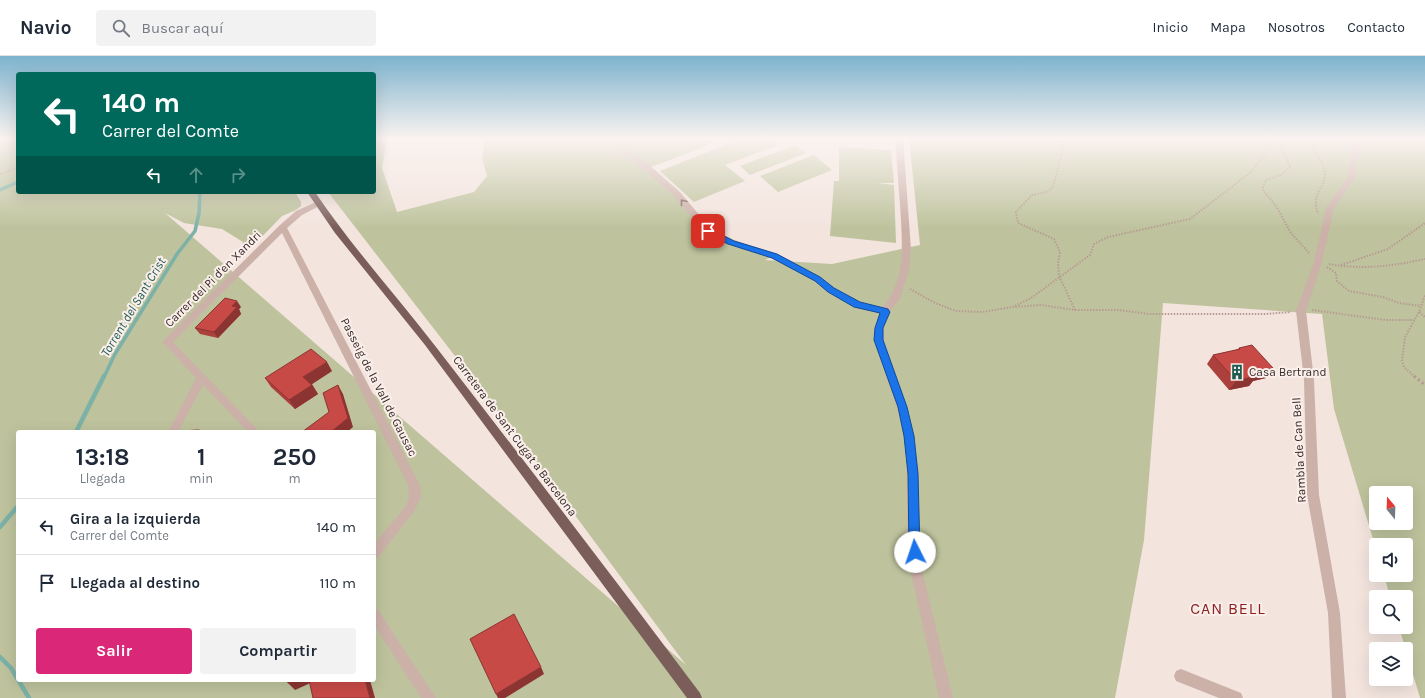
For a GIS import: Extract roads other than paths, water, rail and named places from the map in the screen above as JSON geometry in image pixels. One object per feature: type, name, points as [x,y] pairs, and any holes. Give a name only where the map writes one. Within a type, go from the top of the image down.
[{"type":"main road","name":"Carretera de Sant Cugat a Barcelona","points":[[312,194],[358,256],[410,320],[606,577],[695,698]]},
{"type":"street","points":[[647,168],[671,188],[708,231],[731,242],[774,256],[818,279],[831,290],[857,305],[885,312]]},
{"type":"street","points":[[901,168],[907,250],[905,270],[895,299],[885,312],[879,328],[879,340],[902,407],[909,436],[913,474],[913,541],[917,574],[946,698]]},
{"type":"street","name":"Rambla de Can Bell","points":[[1340,698],[1334,613],[1314,495],[1309,380],[1301,311],[1318,259],[1330,208],[1351,178],[1353,168]]},
{"type":"street","name":"Carrer del Pi d'en Xandri","points":[[253,430],[167,342],[283,227],[299,213],[319,204]]},
{"type":"street","name":"Passeig de la Vall de Gausac","points":[[283,227],[414,485],[415,497],[410,509],[376,551]]},
{"type":"street","points":[[174,430],[202,377]]},
{"type":"street","points":[[376,617],[429,698]]},
{"type":"street","points":[[1181,676],[1236,698]]},
{"type":"waterway","points":[[0,190],[16,183]]},
{"type":"waterway","name":"Torrent del Sant Crist","points":[[104,377],[115,354],[177,254],[195,231],[199,213],[200,194]]},
{"type":"waterway","name":"Torrent del Sant Crist","points":[[77,430],[104,376]]},
{"type":"waterway","name":"Torrent del Sant Crist","points":[[0,527],[16,508]]},
{"type":"waterway","name":"Torrent del Sant Crist","points":[[0,657],[11,668],[16,676]]},
{"type":"waterway","name":"Torrent del Sant Crist","points":[[19,682],[29,698]]},
{"type":"place","name":"Casa Bertrand","points":[[1237,372]]},
{"type":"district","name":"CAN BELL","points":[[1228,608]]}]
